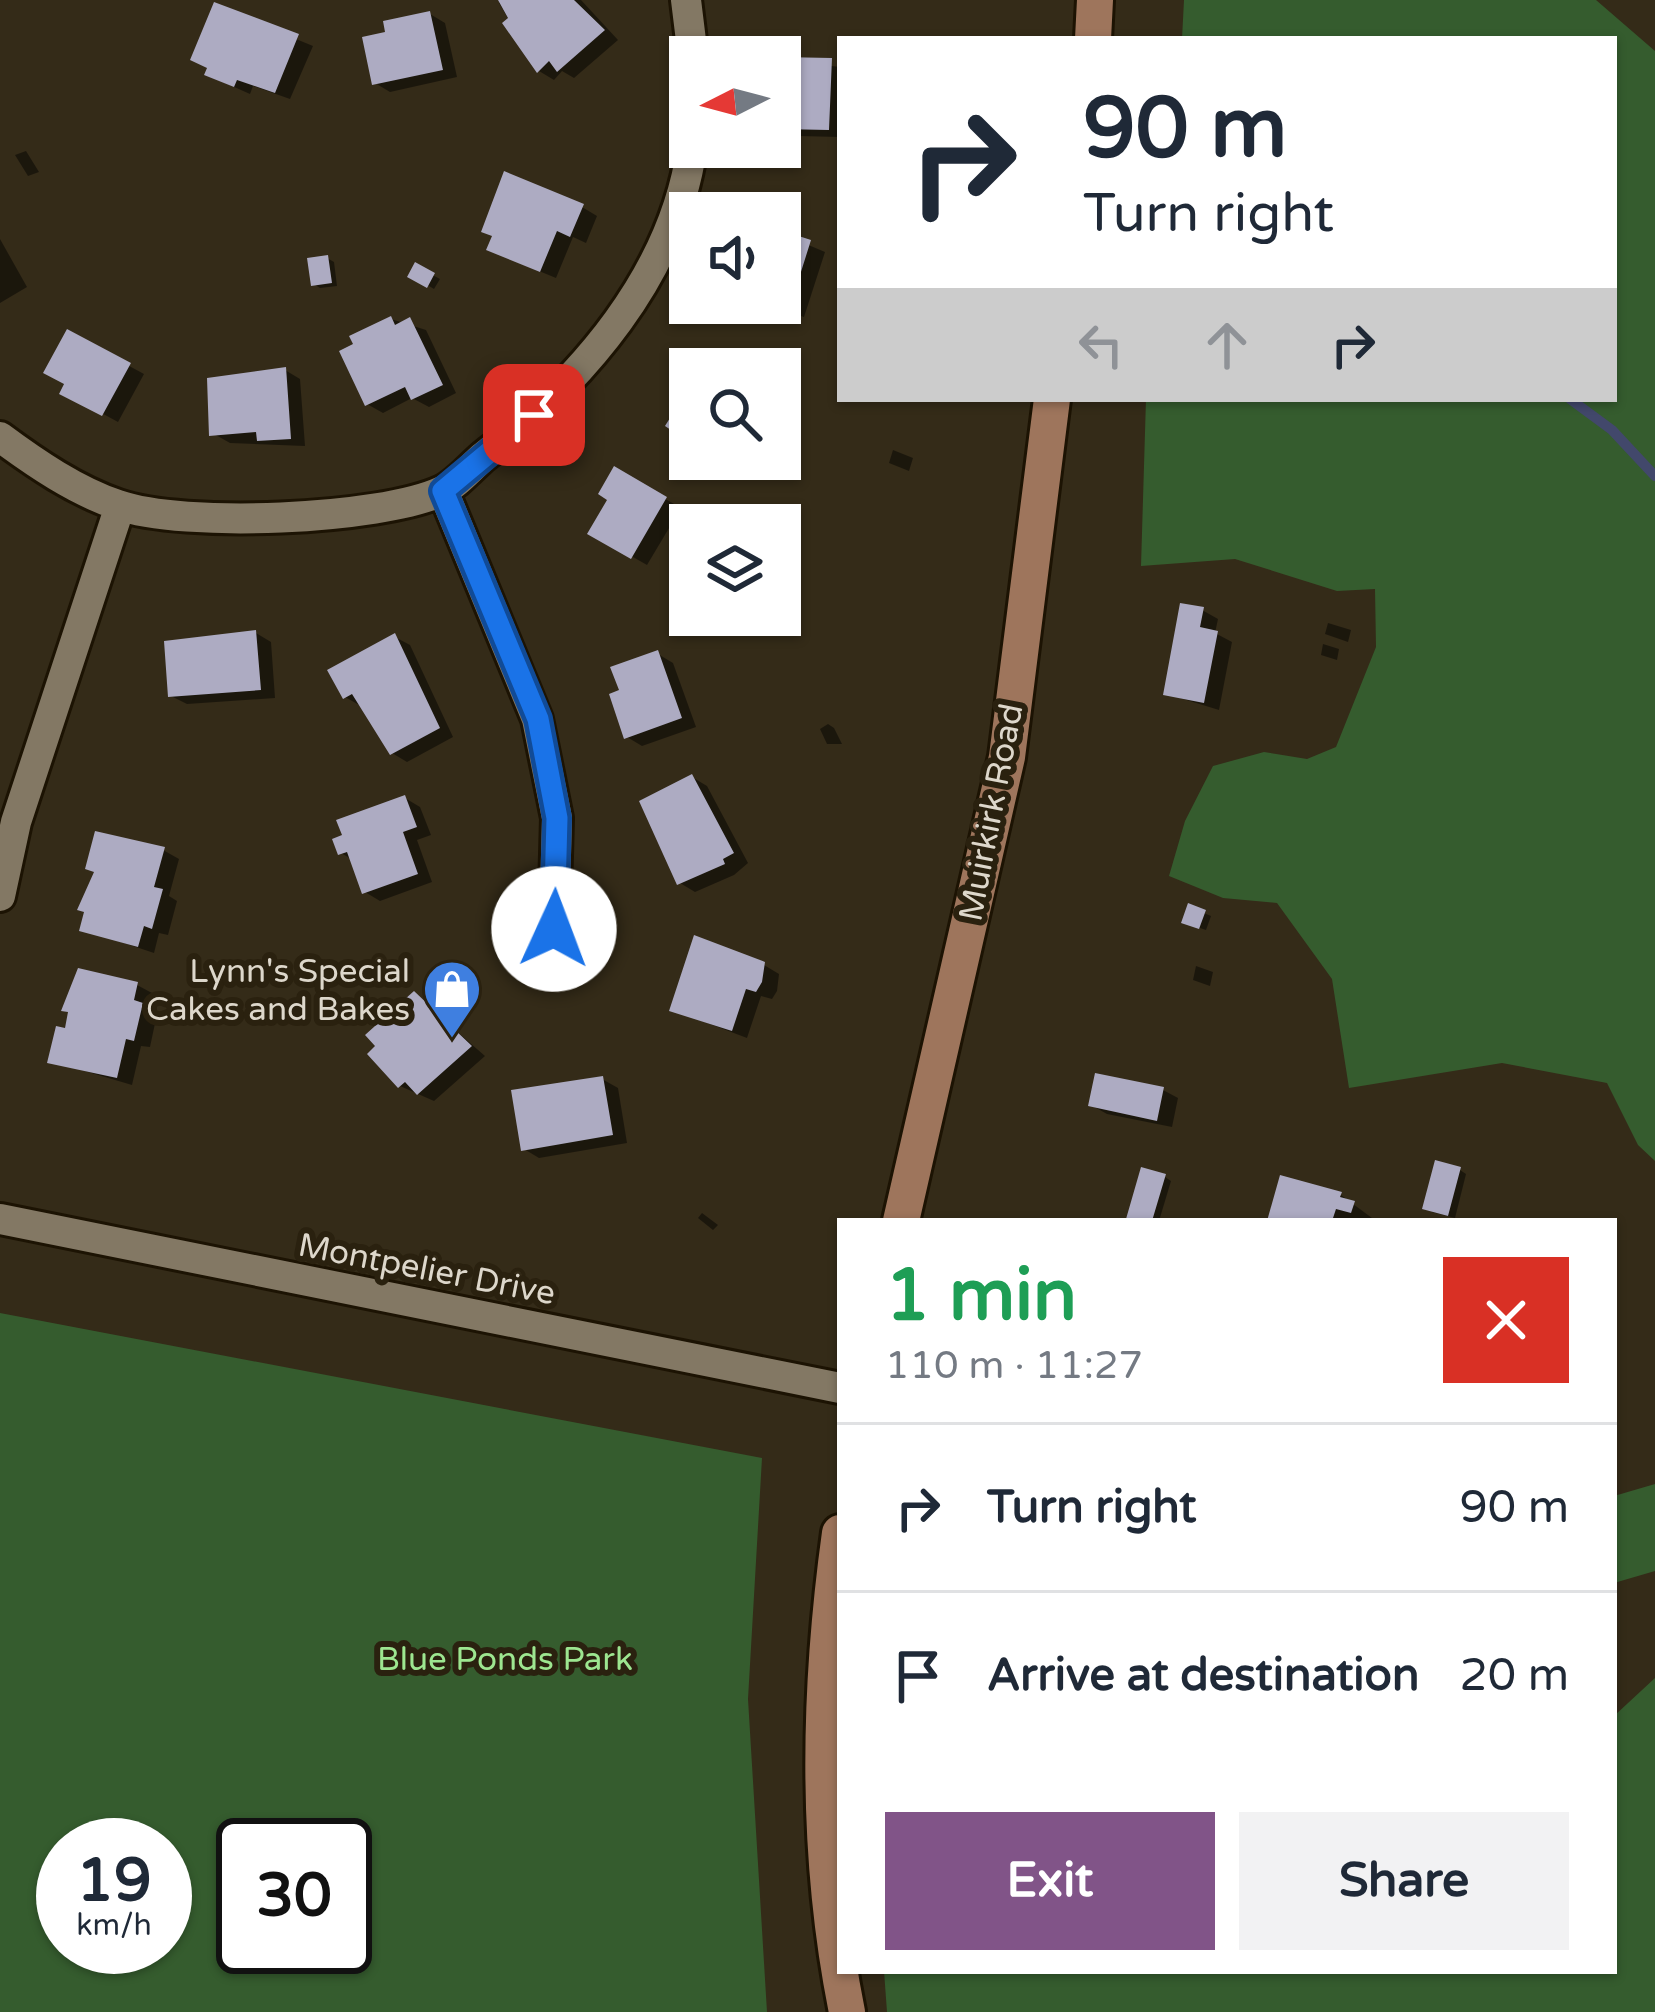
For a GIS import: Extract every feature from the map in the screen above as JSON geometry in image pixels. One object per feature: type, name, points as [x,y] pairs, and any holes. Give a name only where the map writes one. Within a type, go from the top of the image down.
[{"type":"main road","points":[[1093,36],[1096,0]]},
{"type":"main road","name":"Muirkirk Road","points":[[902,1218],[1007,757],[1052,402]]},
{"type":"main road","points":[[837,1555],[825,1645],[822,1784],[837,1962]]},
{"type":"main road","points":[[840,1974],[848,2012]]},
{"type":"street","points":[[686,0],[691,36]]},
{"type":"street","points":[[0,437],[120,506],[235,517],[293,516],[443,491],[552,399],[632,302],[666,234],[686,168]]},
{"type":"street","points":[[443,491],[538,719],[557,818],[554,929]]},
{"type":"street","points":[[0,896],[16,822],[120,506]]},
{"type":"street","name":"Montpelier Drive","points":[[0,1219],[837,1387]]},
{"type":"green space","points":[[1184,0],[1596,0],[1655,51],[1655,1161],[1638,1145],[1607,1083],[1502,1063],[1349,1088],[1332,979],[1277,903],[1223,898],[1169,876],[1185,821],[1213,766],[1264,752],[1307,759],[1336,747],[1376,647],[1375,589],[1337,591],[1235,559],[1141,566],[1146,402],[1617,402],[1617,36],[1182,36]]},
{"type":"green space","name":"Blue Ponds Park","points":[[0,1313],[762,1458],[748,1699],[767,2012],[0,2012]]},
{"type":"green space","points":[[1655,1484],[1655,1571],[1617,1582],[1617,1495]]},
{"type":"green space","points":[[1655,1678],[1655,2012],[887,2012],[884,1974],[1617,1974],[1617,1713]]},
{"type":"building","points":[[498,0],[574,0],[605,30],[557,72],[549,61],[537,73],[502,23],[508,18]]},
{"type":"building","points":[[214,2],[299,34],[275,93],[237,80],[234,87],[204,75],[207,68],[190,60]]},
{"type":"building","points":[[430,11],[443,70],[372,85],[362,37],[385,32],[383,21]]},
{"type":"building","points":[[801,57],[832,58],[829,130],[801,129]]},
{"type":"building","points":[[504,171],[584,204],[570,237],[557,231],[540,272],[486,250],[492,236],[481,232]]},
{"type":"building","points":[[801,237],[811,240],[801,272]]},
{"type":"building","points":[[328,255],[332,283],[311,286],[307,258]]},
{"type":"building","points":[[415,262],[435,273],[427,288],[407,277]]},
{"type":"building","points":[[391,316],[395,325],[410,317],[443,385],[411,400],[405,387],[365,406],[339,351],[353,344],[349,336]]},
{"type":"building","points":[[67,329],[131,363],[102,416],[59,394],[64,384],[43,373]]},
{"type":"building","points":[[286,367],[291,439],[257,441],[256,432],[209,436],[207,378]]},
{"type":"building","points":[[614,466],[667,497],[631,559],[587,534],[607,500],[598,494]]},
{"type":"building","points":[[1180,603],[1204,607],[1200,627],[1218,631],[1204,703],[1163,695]]},
{"type":"building","points":[[256,630],[261,690],[168,697],[164,641]]},
{"type":"building","points":[[395,633],[440,728],[390,755],[352,694],[343,699],[327,670]]},
{"type":"building","points":[[658,650],[682,718],[624,739],[609,694],[619,690],[610,667]]},
{"type":"building","points":[[692,774],[734,853],[723,859],[725,864],[677,885],[639,801]]},
{"type":"building","points":[[405,795],[417,827],[403,832],[418,874],[362,894],[347,852],[338,855],[332,839],[342,835],[336,820]]},
{"type":"building","points":[[95,831],[165,847],[154,887],[163,889],[152,929],[144,926],[138,947],[79,931],[84,912],[77,910],[94,872],[85,869]]},
{"type":"building","points":[[1188,903],[1206,910],[1199,929],[1181,923]]},
{"type":"building","points":[[694,935],[765,962],[762,982],[756,992],[746,989],[732,1031],[669,1011]]},
{"type":"building","points":[[78,968],[138,982],[134,1000],[143,1003],[134,1041],[126,1039],[117,1078],[47,1063],[56,1026],[65,1028],[68,1012],[61,1011]]},
{"type":"building","points":[[414,991],[472,1046],[417,1095],[405,1082],[398,1088],[367,1054],[375,1046],[365,1035]]},
{"type":"building","points":[[1095,1073],[1164,1087],[1157,1121],[1088,1106]]},
{"type":"building","points":[[603,1076],[613,1135],[521,1151],[511,1090]]},
{"type":"building","points":[[1435,1160],[1461,1167],[1448,1216],[1422,1209]]},
{"type":"building","points":[[1141,1167],[1166,1174],[1153,1218],[1126,1218]]},
{"type":"building","points":[[1280,1175],[1342,1192],[1340,1197],[1355,1201],[1351,1213],[1336,1209],[1333,1218],[1268,1218]]},
{"type":"waterway","points":[[1574,402],[1612,430],[1655,476]]},
{"type":"place","name":"Lynn's Special Cakes and Bakes","points":[[452,1040]]},
{"type":"route","points":[[534,415],[443,491],[538,719],[557,818],[554,929]]}]
